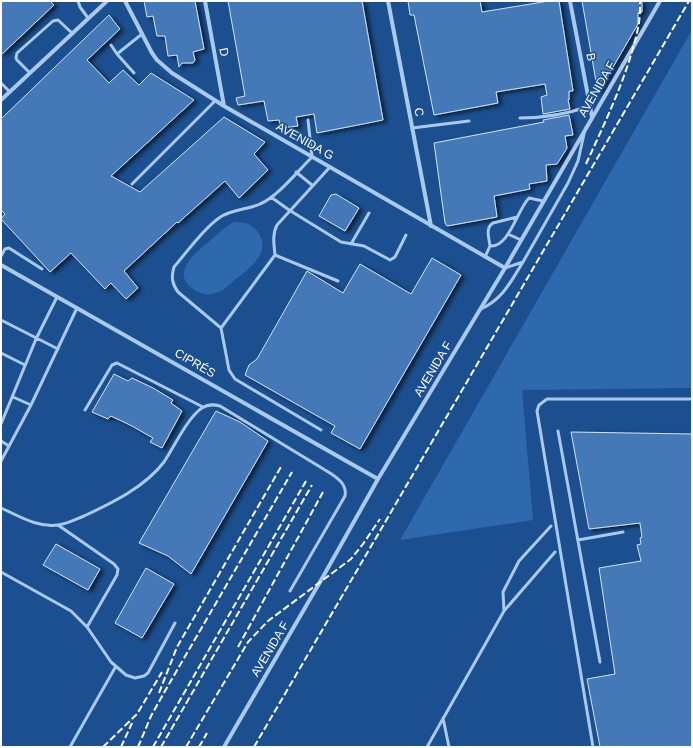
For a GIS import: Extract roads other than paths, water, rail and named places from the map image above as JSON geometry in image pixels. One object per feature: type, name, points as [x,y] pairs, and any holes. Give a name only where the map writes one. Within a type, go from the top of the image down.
[{"type":"street","points":[[1,100],[107,1]]},
{"type":"street","name":"AVENIDA G","points":[[125,1],[152,53],[163,66],[215,101],[505,268]]},
{"type":"street","name":"D","points":[[205,1],[224,106]]},
{"type":"street","name":"C","points":[[388,1],[430,226]]},
{"type":"street","name":"B","points":[[570,1],[592,118]]},
{"type":"street","name":"AVENIDA F","points":[[224,747],[378,479],[505,268],[660,1]]},
{"type":"street","name":"CIPRÉS","points":[[1,265],[378,479]]},
{"type":"lane","points":[[78,1],[80,8],[88,18]]},
{"type":"lane","points":[[30,73],[17,60],[17,53],[53,21],[58,20],[72,34]]},
{"type":"lane","points":[[117,54],[142,34]]},
{"type":"lane","points":[[111,46],[134,73]]},
{"type":"lane","points":[[1,83],[10,92]]},
{"type":"lane","points":[[132,184],[215,101]]},
{"type":"lane","points":[[520,118],[542,117],[572,112],[590,106]]},
{"type":"lane","points":[[308,120],[312,157],[271,197],[261,204],[232,211],[213,222],[174,267],[172,281],[178,292],[221,328],[229,370],[235,379],[321,430]]},
{"type":"lane","points":[[412,128],[469,121]]},
{"type":"lane","points":[[480,309],[497,300],[504,292],[523,262],[568,183],[578,161],[585,130]]},
{"type":"lane","points":[[221,328],[275,255],[274,230],[281,219],[330,167]]},
{"type":"lane","points":[[296,172],[312,185]]},
{"type":"lane","points":[[271,197],[289,210],[341,242],[368,248],[390,260],[395,257],[406,236]]},
{"type":"lane","points":[[490,246],[494,247],[504,241],[529,198],[543,201]]},
{"type":"lane","points":[[351,244],[369,214]]},
{"type":"lane","points":[[485,257],[490,246],[488,229],[490,225],[518,217]]},
{"type":"lane","points":[[508,234],[521,240]]},
{"type":"lane","points":[[1,256],[5,249],[9,248],[42,269]]},
{"type":"lane","points":[[275,255],[338,280]]},
{"type":"lane","points":[[505,268],[523,262]]},
{"type":"lane","points":[[1,424],[36,339],[57,297]]},
{"type":"lane","points":[[1,461],[31,405],[77,308]]},
{"type":"lane","points":[[1,320],[58,349]]},
{"type":"lane","points":[[1,352],[25,366]]},
{"type":"lane","points":[[85,410],[112,365],[117,363],[203,407]]},
{"type":"lane","points":[[13,397],[31,405]]},
{"type":"lane","points":[[593,747],[537,411],[539,405],[547,399],[692,399]]},
{"type":"lane","points":[[1,508],[36,523],[58,525],[71,522],[106,505],[145,481],[159,468],[191,419],[203,407],[214,404],[220,406],[330,473],[344,486],[346,492],[345,496],[290,591]]},
{"type":"lane","points":[[558,431],[600,662]]},
{"type":"lane","points":[[1,441],[9,446]]},
{"type":"lane","points":[[58,525],[114,564],[118,569],[118,574],[87,627]]},
{"type":"lane","points":[[504,611],[503,592],[519,561],[551,526]]},
{"type":"lane","points":[[578,540],[624,532]]},
{"type":"lane","points":[[427,747],[504,611],[555,552]]},
{"type":"lane","points":[[1,572],[71,611],[87,627],[116,666],[126,674],[135,678],[144,676],[148,673],[175,623]]},
{"type":"lane","points":[[70,747],[116,666]]},
{"type":"lane","points":[[443,718],[449,747]]},
{"type":"railway","points":[[586,164],[617,95],[630,59],[639,23],[640,1]]},
{"type":"railway","points":[[254,747],[689,1]]},
{"type":"railway","points":[[159,693],[177,647],[282,465]]},
{"type":"railway","points":[[138,747],[151,716],[292,472]]},
{"type":"railway","points":[[153,747],[306,481]]},
{"type":"railway","points":[[161,747],[312,485]]},
{"type":"railway","points":[[238,647],[323,492]]},
{"type":"railway","points":[[186,747],[248,642],[268,621],[351,559],[380,519]]},
{"type":"railway","points":[[103,747],[137,714],[162,672]]},
{"type":"railway","points":[[121,747],[132,723]]},
{"type":"railway","points":[[199,747],[207,733]]}]
